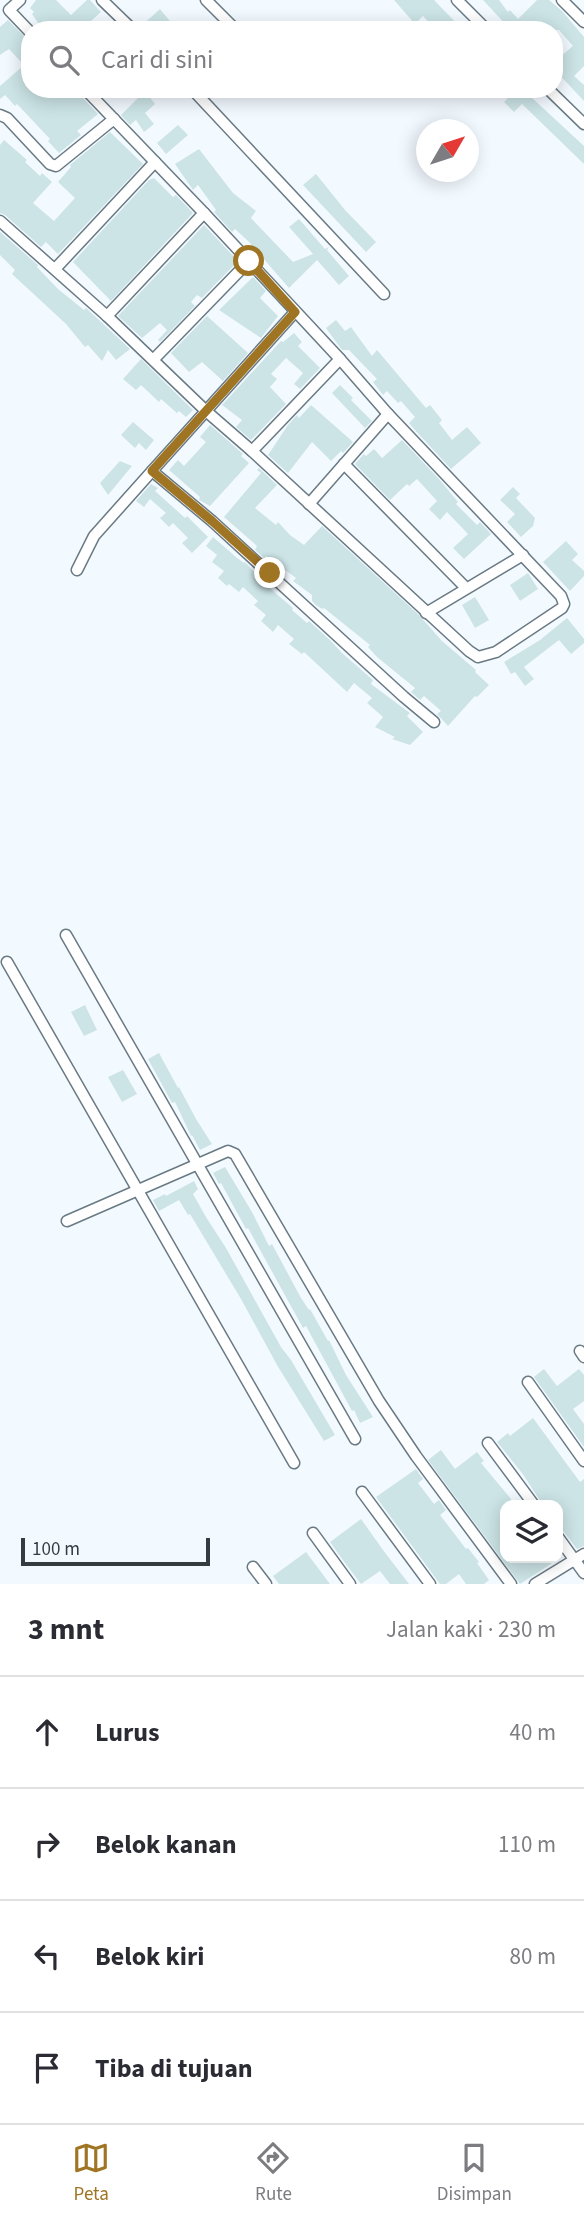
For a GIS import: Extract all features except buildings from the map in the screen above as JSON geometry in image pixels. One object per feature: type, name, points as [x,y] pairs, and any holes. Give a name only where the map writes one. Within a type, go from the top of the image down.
[{"type":"street","points":[[20,0],[5,14],[21,26]]},
{"type":"street","points":[[102,0],[124,21]]},
{"type":"street","points":[[206,0],[227,21]]},
{"type":"street","points":[[457,0],[478,21]]},
{"type":"street","points":[[562,0],[584,22]]},
{"type":"street","points":[[0,221],[154,359],[206,411],[469,651],[478,657],[496,652],[562,608],[564,604],[561,596],[94,98]]},
{"type":"street","points":[[200,98],[384,294]]},
{"type":"street","points":[[557,98],[584,124]]},
{"type":"street","points":[[0,115],[50,164],[56,166],[114,119]]},
{"type":"street","points":[[55,269],[155,162]]},
{"type":"street","points":[[107,316],[204,213]]},
{"type":"street","points":[[154,359],[249,261]]},
{"type":"street","points":[[77,570],[94,536],[295,312]]},
{"type":"street","points":[[252,451],[340,359]]},
{"type":"street","points":[[309,504],[388,414]]},
{"type":"street","points":[[344,464],[466,589]]},
{"type":"street","points":[[152,471],[212,521],[434,722]]},
{"type":"street","points":[[426,613],[523,555]]},
{"type":"street","points":[[66,935],[355,1438]]},
{"type":"street","points":[[7,962],[294,1463]]},
{"type":"street","points":[[67,1221],[228,1151],[235,1154],[379,1401],[416,1456],[511,1584]]},
{"type":"street","points":[[528,1382],[584,1461]]},
{"type":"street","points":[[488,1443],[530,1500]]},
{"type":"street","points":[[362,1492],[430,1584]]},
{"type":"street","points":[[313,1533],[350,1584]]},
{"type":"street","points":[[563,1542],[579,1557],[584,1573]]},
{"type":"street","points":[[535,1584],[579,1557]]},
{"type":"street","points":[[253,1567],[266,1584]]},
{"type":"route","points":[[249,261],[295,312],[152,471],[270,573]]}]
